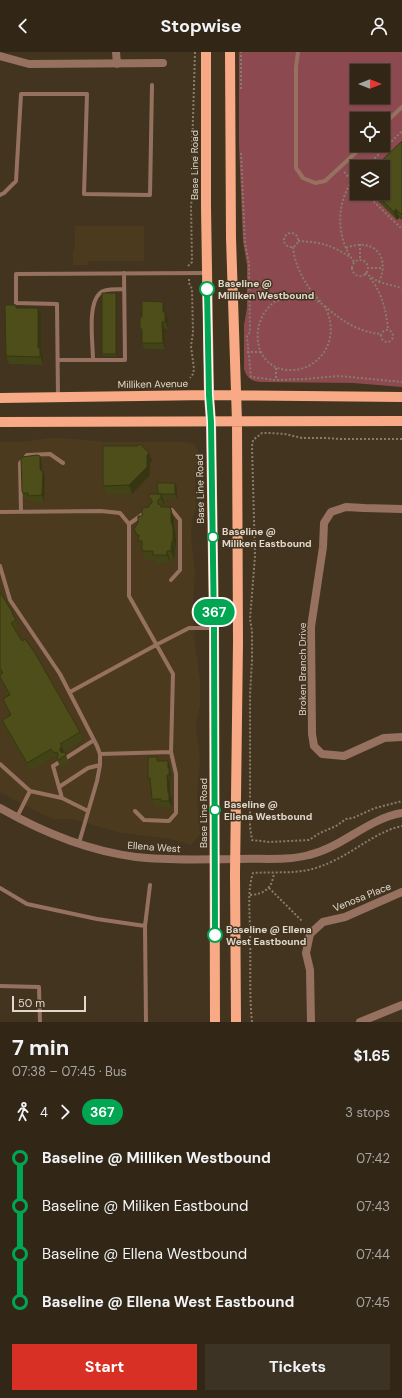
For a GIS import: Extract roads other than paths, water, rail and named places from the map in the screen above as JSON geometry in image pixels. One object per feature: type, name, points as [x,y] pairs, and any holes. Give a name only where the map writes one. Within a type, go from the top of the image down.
[{"type":"main road","name":"Base Line Road","points":[[206,52],[207,273],[214,628],[215,1022]]},
{"type":"main road","points":[[230,52],[231,238],[238,422],[236,1022]]},
{"type":"main road","name":"Milliken Avenue","points":[[0,398],[209,395],[402,397]]},
{"type":"main road","points":[[0,422],[402,421]]},
{"type":"street","points":[[116,52],[116,64]]},
{"type":"street","points":[[0,56],[29,64],[163,63]]},
{"type":"street","name":"Broken Branch Drive","points":[[402,509],[346,507],[332,512],[324,523],[323,547],[311,627],[312,734],[314,746],[322,754],[344,756],[384,738],[402,737]]},
{"type":"street","name":"Ellena West","points":[[0,808],[49,834],[110,853],[137,857],[198,860],[289,858],[309,855],[339,842],[374,821],[390,815],[402,813]]},
{"type":"street","name":"Venosa Place","points":[[312,1022],[310,970],[306,953],[310,934],[323,922],[345,917],[402,892]]},
{"type":"street","points":[[360,1022],[402,1005]]},
{"type":"lane","points":[[298,52],[296,94],[296,168],[303,178],[315,183],[325,182],[357,152]]},
{"type":"lane","points":[[0,195],[16,181],[21,94],[87,94],[84,194],[150,195],[152,84]]},
{"type":"lane","points":[[390,118],[402,107]]},
{"type":"lane","points":[[58,397],[57,304],[16,304],[16,274],[207,273]]},
{"type":"lane","points":[[58,360],[125,360],[124,274]]},
{"type":"lane","points":[[93,360],[92,309],[96,299],[100,293],[106,290],[124,289]]},
{"type":"lane","points":[[21,512],[20,462],[27,455],[50,454],[63,464]]},
{"type":"lane","points":[[129,524],[148,510],[152,510]]},
{"type":"lane","points":[[164,510],[172,510],[180,520],[180,570],[171,580]]},
{"type":"lane","points":[[0,512],[101,511],[120,513],[129,524],[129,596],[173,674],[171,752],[176,774],[176,813],[169,821],[144,820],[135,811]]},
{"type":"lane","points":[[0,566],[10,600],[60,674],[100,754],[100,765],[97,781],[78,843]]},
{"type":"lane","points":[[70,692],[190,628],[214,628]]},
{"type":"lane","points":[[66,758],[94,740]]},
{"type":"lane","points":[[100,754],[171,752]]},
{"type":"lane","points":[[58,763],[53,766],[62,798]]},
{"type":"lane","points":[[0,764],[30,791],[62,798],[88,811]]},
{"type":"lane","points":[[59,787],[88,768],[100,765]]},
{"type":"lane","points":[[17,818],[30,791]]},
{"type":"lane","points":[[146,1022],[145,926],[150,885]]},
{"type":"lane","points":[[0,888],[27,904],[97,919],[145,926]]},
{"type":"lane","points":[[0,986],[39,987],[40,1022]]},
{"type":"place","name":"Baseline @ Milliken Westbound","points":[[207,289]]},
{"type":"place","name":"Baseline @ Miliken Eastbound","points":[[213,537]]},
{"type":"place","name":"Baseline @ Ellena Westbound","points":[[215,810]]},
{"type":"place","name":"Baseline @ Ellena West Eastbound","points":[[215,935]]}]
